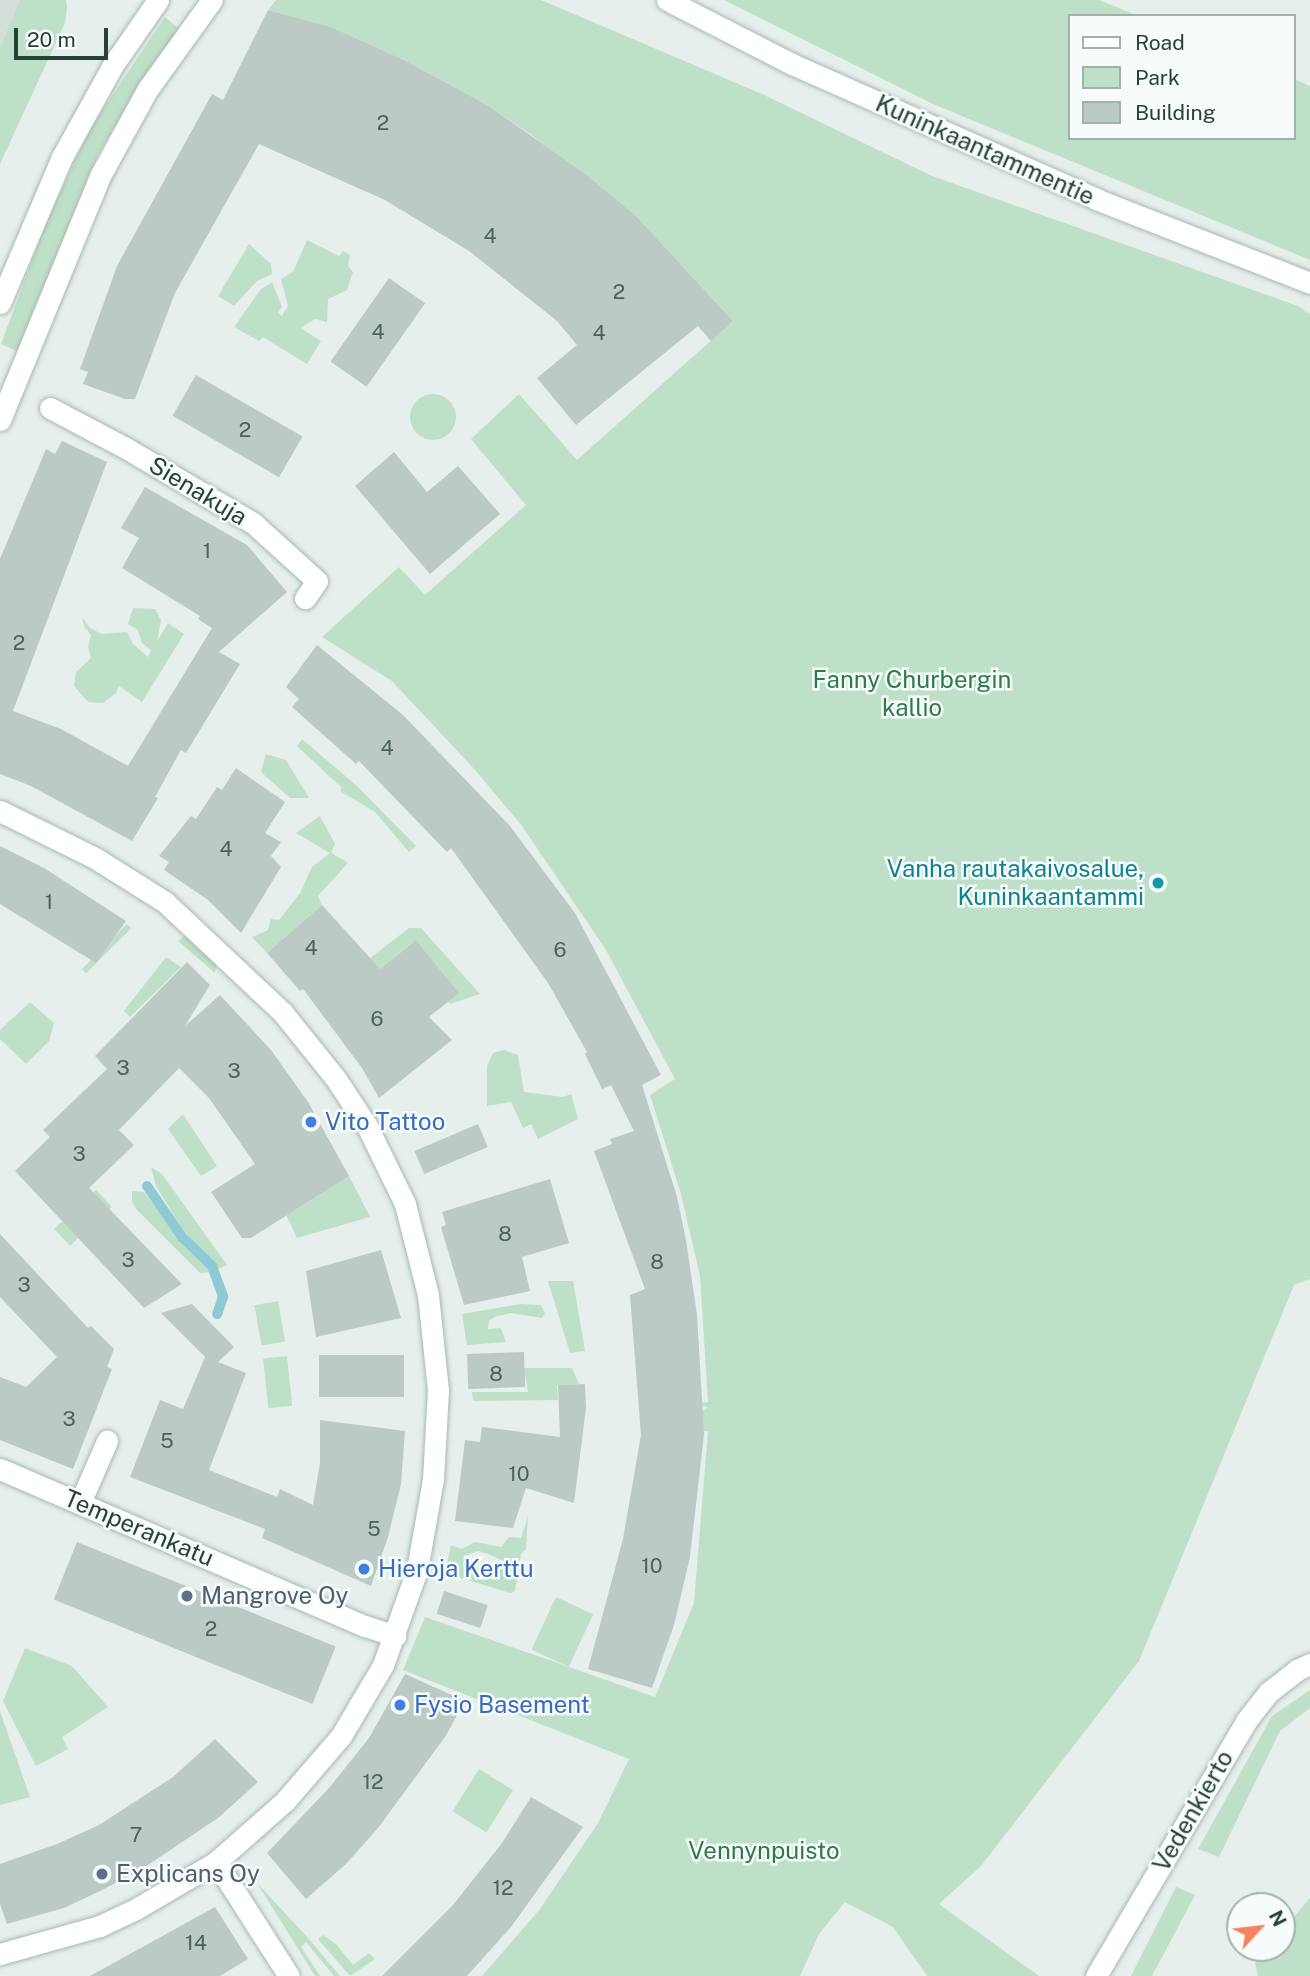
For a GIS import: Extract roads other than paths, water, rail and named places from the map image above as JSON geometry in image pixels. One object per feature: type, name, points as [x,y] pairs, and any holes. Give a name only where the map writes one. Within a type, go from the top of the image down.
[{"type":"street","points":[[0,303],[62,157],[113,65],[159,0]]},
{"type":"street","points":[[0,420],[100,176],[147,90],[212,0]]},
{"type":"street","name":"Kuninkaantammentie","points":[[667,0],[792,64],[1096,199],[1310,284]]},
{"type":"street","name":"Sienakuja","points":[[50,408],[124,447],[253,523],[317,581],[305,598]]},
{"type":"street","points":[[0,811],[95,858],[153,892],[190,923],[283,1013],[336,1079],[367,1126],[405,1205],[421,1259],[434,1329],[438,1378],[436,1449],[416,1570],[395,1636],[377,1678],[341,1736],[285,1801],[216,1862],[170,1891],[100,1926],[0,1954]]},
{"type":"street","points":[[80,1503],[107,1441]]},
{"type":"street","name":"Temperankatu","points":[[0,1469],[365,1626],[395,1636]]},
{"type":"street","name":"Vedenkierto","points":[[1097,1976],[1246,1721],[1269,1692],[1297,1670],[1310,1664]]},
{"type":"street","points":[[216,1862],[289,1976]]},
{"type":"waterway","points":[[147,1186],[182,1237],[212,1266],[223,1297],[217,1314]]},
{"type":"place","name":"Vanha rautakaivosalue, Kuninkaantammi","points":[[1158,883]]},
{"type":"place","name":"Vito Tattoo","points":[[311,1122]]},
{"type":"place","name":"Hieroja Kerttu","points":[[364,1569]]},
{"type":"place","name":"Mangrove Oy","points":[[187,1596]]},
{"type":"place","name":"Fysio Basement","points":[[400,1705]]},
{"type":"place","name":"Explicans Oy","points":[[102,1874]]},
{"type":"park label","name":"Fanny Churbergin kallio","points":[[912,694]]},
{"type":"park label","name":"Vennynpuisto","points":[[764,1851]]}]
